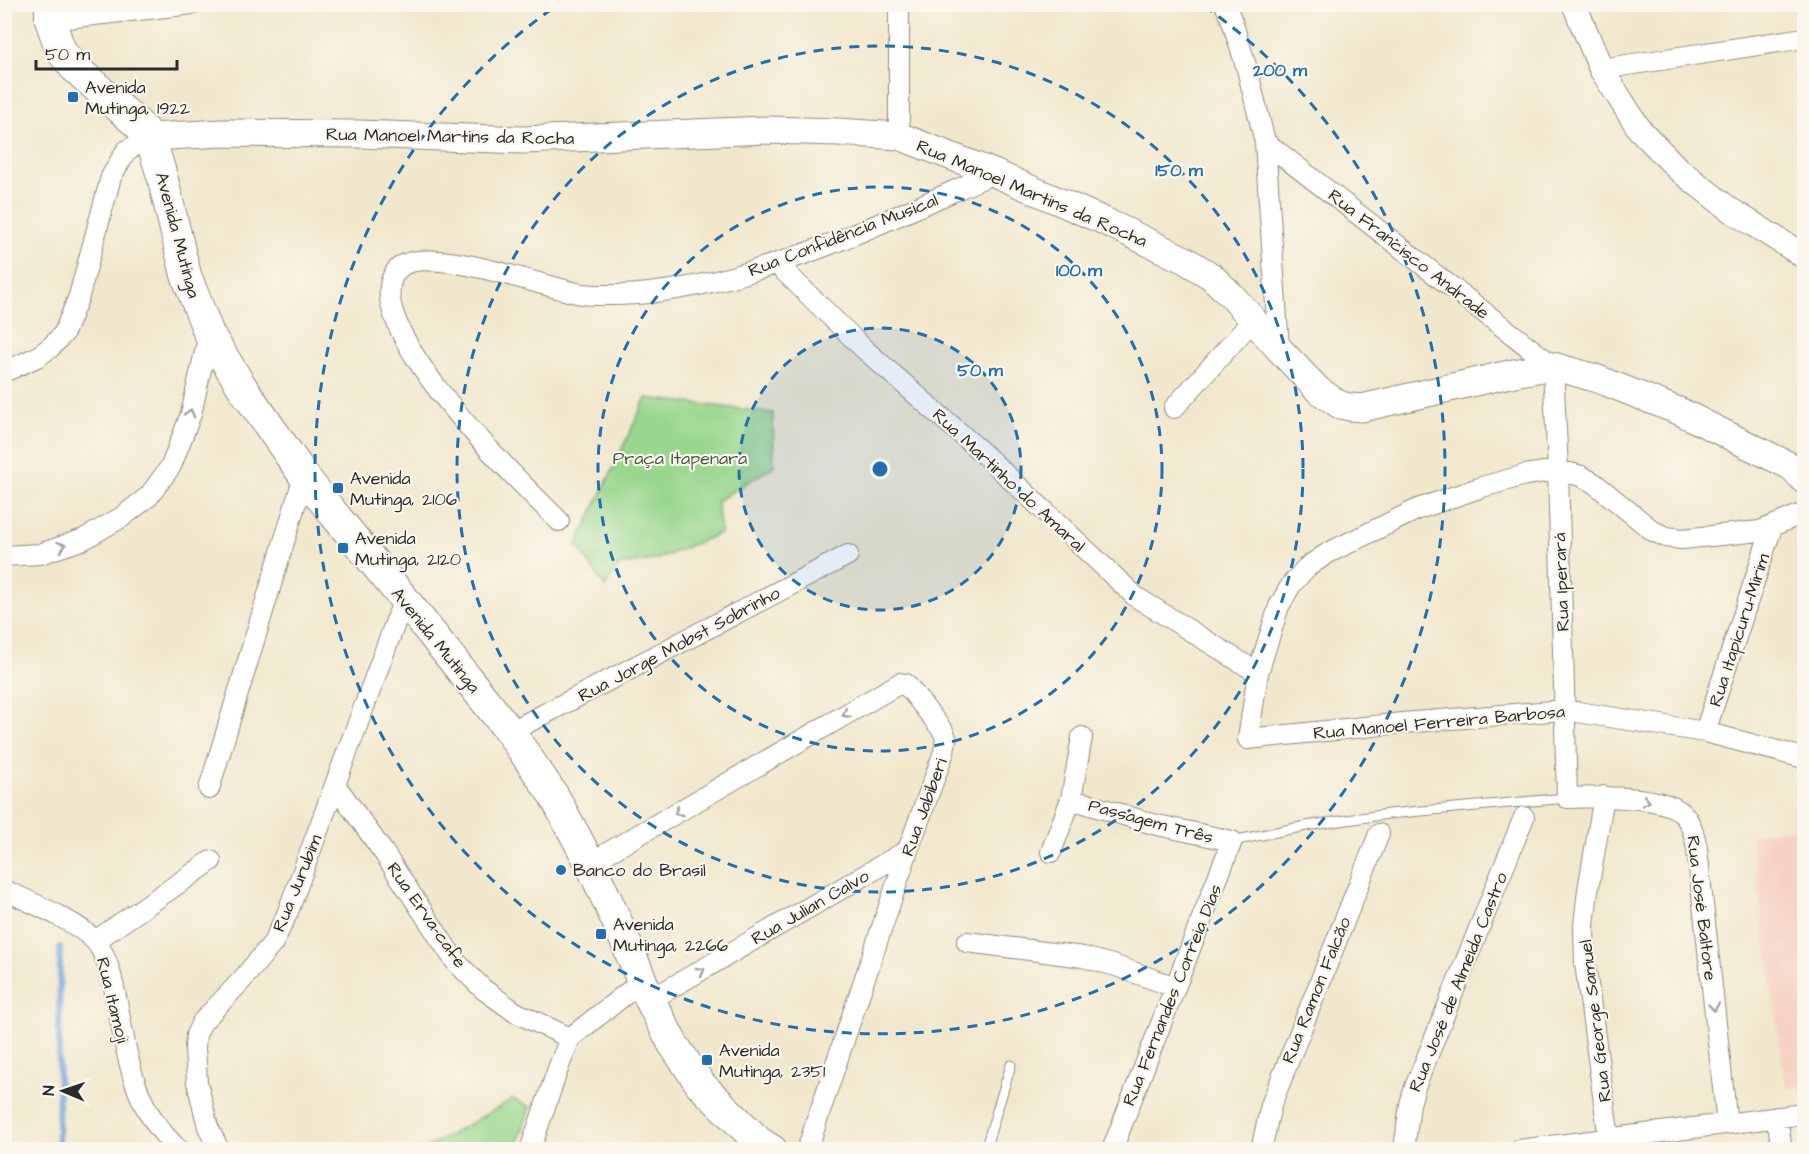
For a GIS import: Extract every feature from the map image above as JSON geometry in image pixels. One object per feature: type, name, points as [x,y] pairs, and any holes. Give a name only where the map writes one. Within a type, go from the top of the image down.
[{"type":"main road","name":"Avenida Mutinga","points":[[50,12],[61,51],[74,67],[150,137],[186,275],[209,334],[242,387],[304,476],[510,732],[554,796],[590,863],[646,991],[673,1044],[701,1085],[762,1147]]},
{"type":"main road","name":"Rua Manoel Martins da Rocha","points":[[150,137],[223,133],[336,134],[523,141],[767,130],[899,136],[994,172],[1185,260],[1211,276],[1318,390],[1340,405],[1362,408],[1552,366],[1598,380],[1681,412],[1800,469]]},
{"type":"street","points":[[50,12],[192,4]]},
{"type":"street","points":[[899,4],[899,136]]},
{"type":"street","points":[[1225,4],[1247,69],[1265,142],[1279,349]]},
{"type":"street","points":[[1574,4],[1601,69],[1640,130],[1678,169],[1729,209],[1804,256]]},
{"type":"street","points":[[1601,69],[1804,38]]},
{"type":"street","points":[[4,372],[37,357],[64,333],[79,296],[111,177],[126,151],[150,137]]},
{"type":"street","name":"Rua Francisco Andrade","points":[[1265,142],[1552,366]]},
{"type":"street","name":"Rua Confidência Musical","points":[[559,521],[453,411],[408,347],[390,298],[390,282],[398,268],[406,263],[419,261],[473,265],[579,294],[616,296],[660,292],[714,282],[777,264],[885,222],[994,172]]},
{"type":"street","name":"Rua Martinho do Amaral","points":[[777,264],[864,349],[986,456],[1136,597],[1258,674]]},
{"type":"street","points":[[1174,408],[1253,320]]},
{"type":"street","points":[[4,556],[40,554],[84,539],[122,517],[149,496],[171,466],[190,414],[209,334]]},
{"type":"street","name":"Rua Iperará","points":[[1552,366],[1558,470],[1567,798]]},
{"type":"street","points":[[1258,674],[1279,606],[1291,585],[1306,567],[1328,553],[1418,509],[1504,481],[1558,470],[1581,476],[1653,531],[1666,537],[1682,538],[1760,531],[1804,513]]},
{"type":"street","points":[[209,789],[304,476]]},
{"type":"street","name":"Rua Itapicuru-Mirim","points":[[1705,732],[1772,527]]},
{"type":"street","name":"Rua Jorge Mobst Sobrinho","points":[[510,732],[848,555]]},
{"type":"street","name":"Rua Jurubim","points":[[219,1149],[208,1127],[197,1082],[196,1035],[202,1022],[242,981],[273,943],[287,914],[404,599]]},
{"type":"street","name":"Rua Manoel Ferreira Barbosa","points":[[1258,674],[1248,739],[1401,723],[1565,710],[1705,732],[1804,758]]},
{"type":"street","name":"Rua Jabiberi","points":[[590,863],[900,683],[906,684],[943,731],[946,738],[944,752],[908,850],[807,1149]]},
{"type":"street","points":[[1051,852],[1071,799],[1083,737]]},
{"type":"street","name":"Rua Erva-cafe","points":[[336,786],[384,853],[454,961],[483,989],[515,1012],[570,1038]]},
{"type":"street","name":"Rua José Baltore","points":[[1567,798],[1604,796],[1640,799],[1672,807],[1683,814],[1694,836],[1727,1124]]},
{"type":"street","name":"Rua George Samuel","points":[[1604,796],[1584,925],[1585,963],[1609,1139]]},
{"type":"street","name":"Passagem Três","points":[[1071,799],[1153,824],[1232,841]]},
{"type":"street","name":"Rua José de Almeida Castro","points":[[1404,1149],[1410,1104],[1415,1087],[1524,817]]},
{"type":"street","name":"Rua Ramon Falcão","points":[[1261,1149],[1271,1105],[1379,834]]},
{"type":"street","name":"Rua Fernandes Correia Dias","points":[[1112,1149],[1232,841]]},
{"type":"street","name":"Rua Julian Calvo","points":[[570,1038],[646,991],[908,850]]},
{"type":"street","points":[[95,941],[211,861]]},
{"type":"street","name":"Rua Itamoji","points":[[4,890],[66,921],[95,941],[102,952],[112,982],[130,1070],[143,1105],[170,1141],[179,1149]]},
{"type":"street","points":[[967,942],[1083,957],[1175,987]]},
{"type":"street","points":[[530,1149],[570,1038]]},
{"type":"street","points":[[1519,1149],[1804,1114]]},
{"type":"street","points":[[1777,1117],[1782,1149]]},
{"type":"lane","points":[[1232,841],[1306,826],[1388,814],[1567,798]]},
{"type":"lane","points":[[985,1149],[1011,1065]]},
{"type":"shaded area","points":[[1804,827],[1804,1086],[1786,1088],[1751,834]]},
{"type":"green space","name":"Praça Itapenara","points":[[646,398],[773,413],[774,466],[717,501],[721,533],[655,560],[619,565],[605,587],[577,545]]},
{"type":"green space","points":[[513,1099],[530,1107],[516,1149],[425,1149]]},
{"type":"waterway","points":[[58,1150],[60,947]]},
{"type":"place","name":"Avenida Mutinga, 1922","points":[[73,97]]},
{"type":"place","name":"Avenida Mutinga, 2106","points":[[338,488]]},
{"type":"place","name":"Avenida Mutinga, 2120","points":[[343,548]]},
{"type":"place","name":"Banco do Brasil","points":[[561,870]]},
{"type":"place","name":"Avenida Mutinga, 2266","points":[[601,934]]},
{"type":"place","name":"Avenida Mutinga, 2351","points":[[707,1060]]}]
